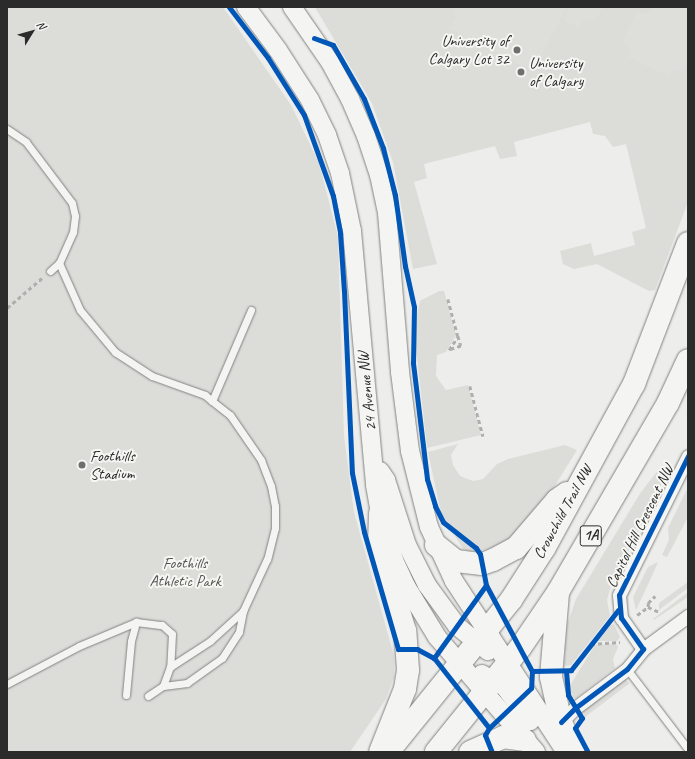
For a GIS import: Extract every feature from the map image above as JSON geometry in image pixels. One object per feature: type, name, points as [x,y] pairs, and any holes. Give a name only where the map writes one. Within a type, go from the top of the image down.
[{"type":"highway","name":"Crowchild Trail NW","points":[[388,752],[511,600],[545,547],[634,384],[688,243]]},
{"type":"highway","name":"1A","points":[[436,752],[495,678],[558,592],[668,403],[688,360]]},
{"type":"highway","points":[[436,545],[456,561],[482,564],[493,560],[516,548],[557,500],[577,487]]},
{"type":"highway","points":[[380,513],[379,544],[405,631],[408,670],[404,689],[380,752]]},
{"type":"highway","points":[[558,592],[551,671],[554,698],[561,722],[574,752]]},
{"type":"highway","points":[[470,752],[503,737],[530,746]]},
{"type":"street","name":"24 Avenue NW","points":[[246,7],[278,50],[310,100],[327,135],[340,173],[352,231],[380,513],[394,560],[406,586],[427,622],[460,664],[495,678],[566,752]]},
{"type":"street","points":[[292,7],[330,62],[350,98],[366,136],[379,175],[387,213],[400,372],[410,451],[418,490],[436,545],[481,637],[495,678],[504,686],[554,752]]},
{"type":"street","name":"Capitol Hill Crescent NW","points":[[643,649],[621,618],[619,595],[688,456]]},
{"type":"street","points":[[374,460],[386,480],[395,513],[418,571],[457,626],[481,637]]},
{"type":"street","points":[[561,722],[575,708],[627,669],[643,649],[688,616]]},
{"type":"street","name":"24 Avenue NW","points":[[495,678],[530,746]]},
{"type":"lane","points":[[7,129],[26,142],[72,203],[75,216],[73,232],[59,263],[50,271]]},
{"type":"lane","points":[[59,263],[80,310],[115,352],[152,376],[204,395],[230,415],[261,460],[272,486],[275,506],[275,528],[267,559],[243,611],[239,632],[222,658],[188,683],[163,686],[148,696]]},
{"type":"lane","points":[[212,401],[250,310]]},
{"type":"lane","points":[[170,667],[210,641],[243,611]]},
{"type":"lane","points":[[7,684],[80,646],[136,622],[162,625],[172,634],[170,667],[163,686]]},
{"type":"lane","points":[[126,695],[131,641],[136,622]]},
{"type":"lane","points":[[627,669],[688,749]]},
{"type":"path","points":[[7,308],[50,271]]},
{"type":"path","points":[[448,299],[461,346],[449,350],[458,336]]},
{"type":"path","points":[[470,386],[483,436]]},
{"type":"path","points":[[637,615],[648,607],[648,602],[655,596]]},
{"type":"path","points":[[648,607],[659,612]]},
{"type":"path","points":[[589,646],[599,634]]},
{"type":"path","points":[[589,646],[620,642]]},
{"type":"shaded area","name":"University of Calgary","points":[[315,7],[688,7],[688,142],[600,111],[393,162],[372,103]]},
{"type":"green space","name":"Foothills Athletic Park","points":[[7,7],[223,7],[291,105],[319,163],[338,237],[344,436],[354,512],[394,656],[394,677],[386,699],[350,752],[7,752]]},
{"type":"green space","name":"University of Calgary","points":[[315,7],[453,7],[456,16],[450,29],[533,71],[566,8],[569,9],[564,20],[579,28],[585,18],[595,22],[603,7],[654,7],[647,14],[637,12],[622,42],[631,48],[628,57],[668,76],[673,70],[683,73],[688,62],[688,202],[655,290],[649,291],[597,264],[574,269],[563,264],[560,251],[591,243],[594,256],[635,245],[632,232],[646,228],[626,144],[613,147],[605,136],[593,134],[590,122],[514,142],[517,156],[500,159],[495,146],[424,164],[427,178],[414,182],[437,264],[413,269],[393,162],[372,103]]},
{"type":"green space","points":[[439,291],[444,291],[456,335],[446,352],[437,355],[436,376],[446,390],[468,385],[481,435],[427,448],[415,339],[420,301]]},
{"type":"green space","points":[[458,444],[451,455],[453,465],[460,476],[473,481],[483,479],[497,464],[508,459],[565,445],[577,450],[528,529],[491,555],[486,549],[470,552],[463,549],[441,513],[428,452]]},
{"type":"green space","points":[[659,469],[667,473],[610,589],[607,600],[610,616],[571,665],[564,666],[566,628],[576,599],[641,492]]},
{"type":"green space","points":[[688,487],[688,517],[667,557],[662,555],[669,540],[668,528]]},
{"type":"green space","points":[[658,562],[636,610],[633,597],[648,567]]},
{"type":"green space","points":[[688,582],[688,588],[659,610],[659,603]]},
{"type":"green space","points":[[688,592],[688,597],[654,620],[653,619]]},
{"type":"green space","points":[[614,624],[620,637],[617,641],[597,641],[611,625]]},
{"type":"green space","points":[[616,644],[618,647],[613,659],[615,668],[576,698],[571,698],[569,687],[595,645]]},
{"type":"green space","points":[[625,680],[630,683],[585,717],[583,714],[584,709]]},
{"type":"cycle path","points":[[229,7],[268,58],[304,115],[333,196],[340,233],[344,291],[352,473],[364,532],[398,649],[417,649],[434,658],[489,728]]},
{"type":"cycle path","points":[[314,38],[333,45],[364,99],[383,148],[395,195],[405,266],[414,307],[413,363],[427,479],[435,506],[443,522],[476,548],[480,554],[486,585],[434,658]]},
{"type":"cycle path","points":[[561,722],[575,708],[627,669],[643,649],[621,618],[619,595],[688,456]]},
{"type":"cycle path","points":[[486,585],[532,671],[531,688],[489,728],[485,735],[492,752]]},
{"type":"cycle path","points":[[532,671],[571,670],[618,610]]},
{"type":"cycle path","points":[[566,671],[568,695],[582,718],[575,728],[588,752]]},
{"type":"place","name":"University of Calgary Lot 32","points":[[517,50]]},
{"type":"place","name":"University of Calgary","points":[[521,72]]},
{"type":"place","name":"Foothills Stadium","points":[[82,465]]}]
